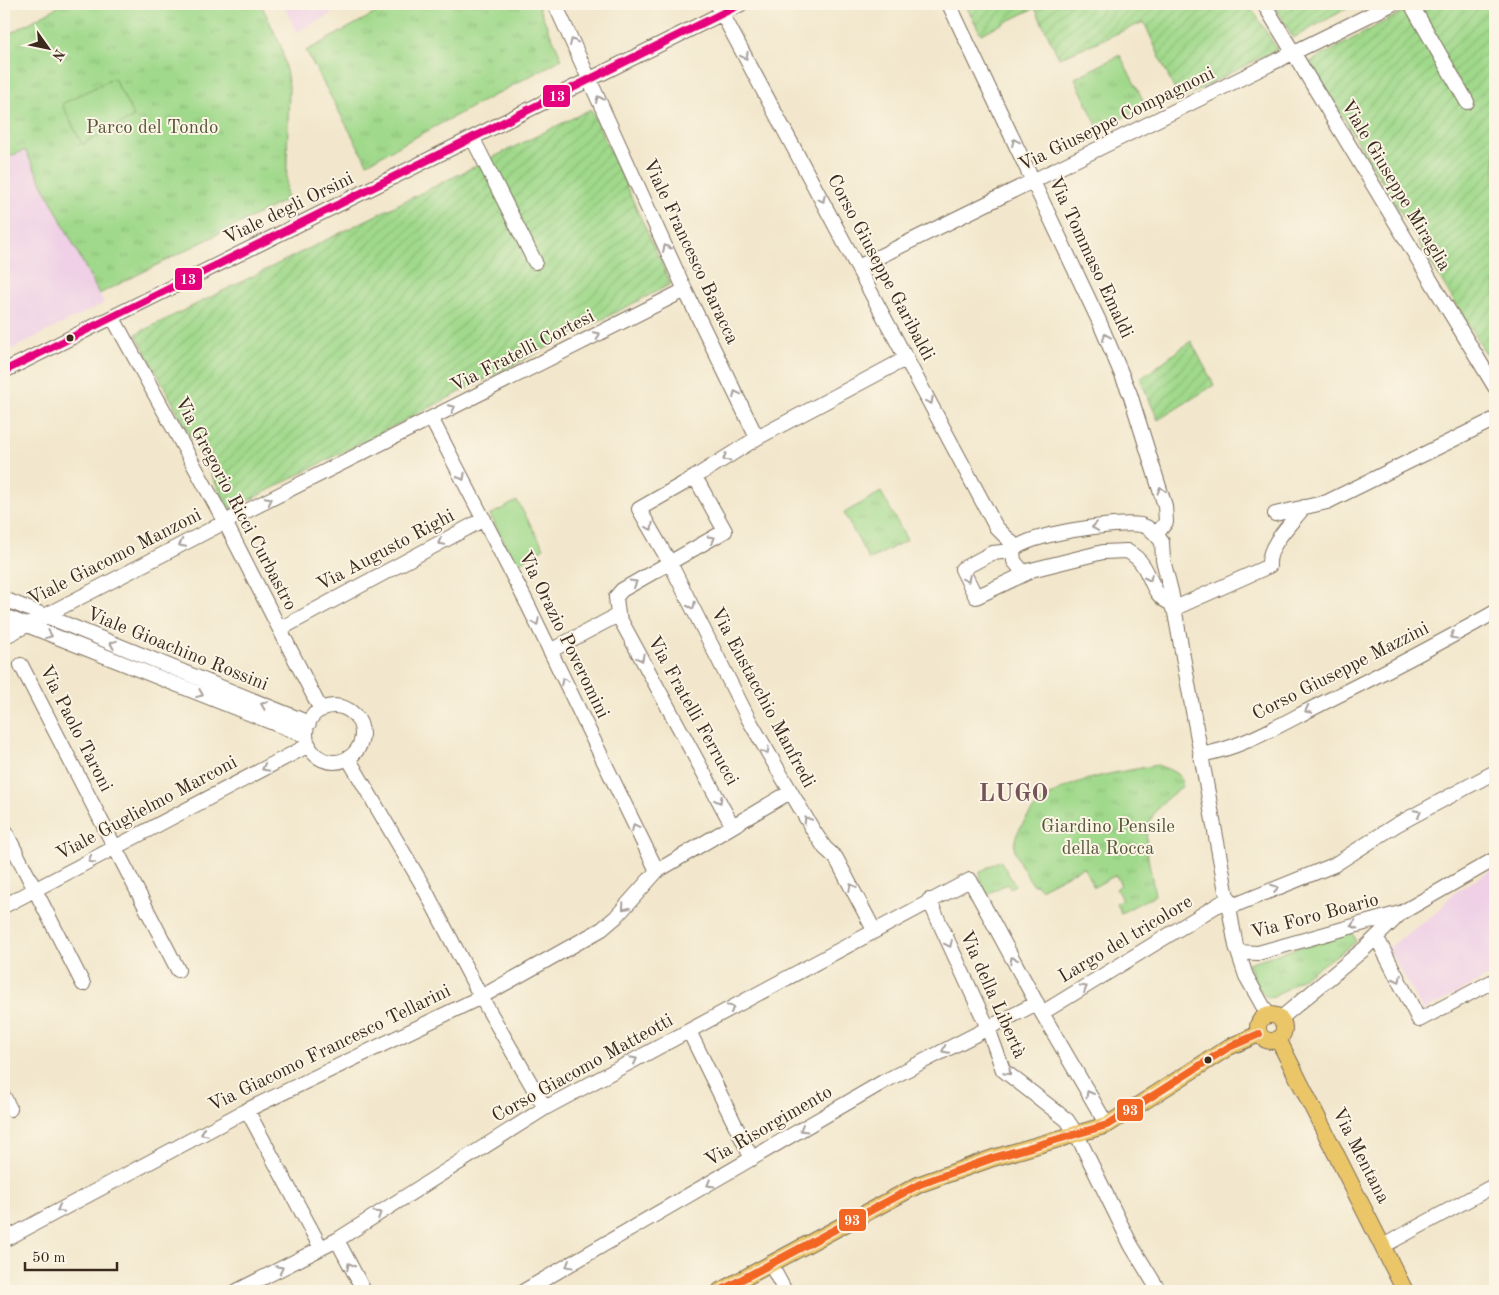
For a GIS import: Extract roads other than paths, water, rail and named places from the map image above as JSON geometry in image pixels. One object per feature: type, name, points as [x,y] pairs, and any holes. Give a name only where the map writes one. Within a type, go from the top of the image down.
[{"type":"main road","points":[[1274,1017],[1284,1030],[1278,1039],[1269,1041],[1259,1034],[1259,1022],[1274,1017]]},
{"type":"main road","points":[[720,1291],[920,1184],[993,1158],[1107,1125],[1229,1047],[1259,1034]]},
{"type":"main road","name":"Via Mentana","points":[[1278,1039],[1405,1291]]},
{"type":"street","name":"Viale Francesco Baracca","points":[[555,4],[685,290],[757,438]]},
{"type":"street","name":"Viale degli Orsini","points":[[4,371],[591,80],[719,8],[741,4]]},
{"type":"street","name":"Via Tommaso Emaldi","points":[[949,4],[1035,182],[1130,394],[1166,506],[1166,522],[1156,534]]},
{"type":"street","name":"Viale Giuseppe Miraglia","points":[[1264,4],[1495,387]]},
{"type":"street","name":"Via Giuseppe Compagnoni","points":[[858,267],[1035,182],[1392,4]]},
{"type":"street","points":[[1411,4],[1467,102]]},
{"type":"street","name":"Corso Giuseppe Garibaldi","points":[[719,8],[996,527],[1014,549]]},
{"type":"street","points":[[473,139],[535,262]]},
{"type":"street","name":"Via Fratelli Cortesi","points":[[377,446],[685,290]]},
{"type":"street","name":"Via Gregorio Ricci Curbastro","points":[[113,318],[225,522],[321,710]]},
{"type":"street","points":[[550,650],[618,615],[616,606],[618,593],[725,531],[694,477],[757,438],[907,358]]},
{"type":"street","name":"Via Orazio Poveromini","points":[[431,418],[550,650],[656,871]]},
{"type":"street","points":[[1275,514],[1326,502],[1495,419]]},
{"type":"street","name":"Viale Giacomo Manzoni","points":[[4,638],[25,625],[225,522],[377,446]]},
{"type":"street","name":"Via Eustacchio Manfredi","points":[[694,477],[639,509],[670,563],[748,718],[790,792],[825,848],[836,858],[874,930]]},
{"type":"street","points":[[1172,606],[1269,566],[1268,558],[1274,546],[1304,507]]},
{"type":"street","name":"Via Augusto Righi","points":[[280,629],[484,520]]},
{"type":"street","points":[[1172,606],[1162,600],[1154,589],[1142,564],[1127,551],[1102,552],[1029,572],[976,597],[962,569],[992,553],[1014,549],[1023,542],[1095,526],[1144,525],[1156,534],[1162,542],[1163,560],[1171,591],[1172,606],[1238,952],[1246,976],[1274,1017]]},
{"type":"street","points":[[1014,549],[1018,568],[1023,572],[1029,572]]},
{"type":"street","name":"Viale Gioachino Rossini","points":[[4,599],[308,735]]},
{"type":"street","name":"Corso Giuseppe Mazzini","points":[[1200,755],[1238,745],[1429,649],[1495,612]]},
{"type":"street","name":"Via Fratelli Ferrucci","points":[[618,615],[732,825]]},
{"type":"street","name":"Viale Gioachino Rossini","points":[[4,616],[308,735]]},
{"type":"street","name":"Via Paolo Taroni","points":[[21,665],[178,970]]},
{"type":"street","points":[[337,707],[352,713],[357,719],[362,735],[360,744],[348,758],[330,762],[321,759],[308,735],[321,710],[337,707]]},
{"type":"street","name":"Viale Guglielmo Marconi","points":[[4,906],[115,847],[308,735]]},
{"type":"street","points":[[348,758],[423,886],[481,997],[545,1108]]},
{"type":"street","name":"Largo del tricolore","points":[[1039,1008],[1229,899],[1334,865],[1396,825],[1495,772]]},
{"type":"street","name":"Via Giacomo Francesco Tellarini","points":[[4,1240],[247,1110],[481,997],[602,929],[616,917],[656,871],[790,792]]},
{"type":"street","points":[[4,829],[83,984]]},
{"type":"street","name":"Via Foro Boario","points":[[1238,952],[1258,953],[1401,913],[1495,859]]},
{"type":"street","points":[[929,900],[970,880],[1039,1008],[1107,1125]]},
{"type":"street","name":"Corso Giacomo Matteotti","points":[[237,1291],[337,1240],[545,1108],[929,900]]},
{"type":"street","name":"Via della Libertà","points":[[929,900],[988,1028],[1003,1070],[1067,1120],[1077,1135],[1132,1245],[1159,1291]]},
{"type":"street","name":"Via Foro Boario","points":[[1274,1017],[1377,938],[1401,913]]},
{"type":"street","points":[[1377,938],[1419,1020],[1495,980]]},
{"type":"street","name":"Via Risorgimento","points":[[524,1291],[883,1082],[988,1028],[1039,1008]]},
{"type":"street","points":[[689,1031],[752,1159]]},
{"type":"street","points":[[247,1110],[321,1248]]},
{"type":"street","points":[[1383,1246],[1495,1185]]},
{"type":"street","points":[[337,1240],[364,1291]]},
{"type":"street","points":[[771,1265],[785,1291]]},
{"type":"district","name":"LUGO","points":[[1014,795]]},
{"type":"park label","name":"Parco del Tondo","points":[[152,128]]},
{"type":"park label","name":"Giardino Pensile della Rocca","points":[[1108,838]]}]
